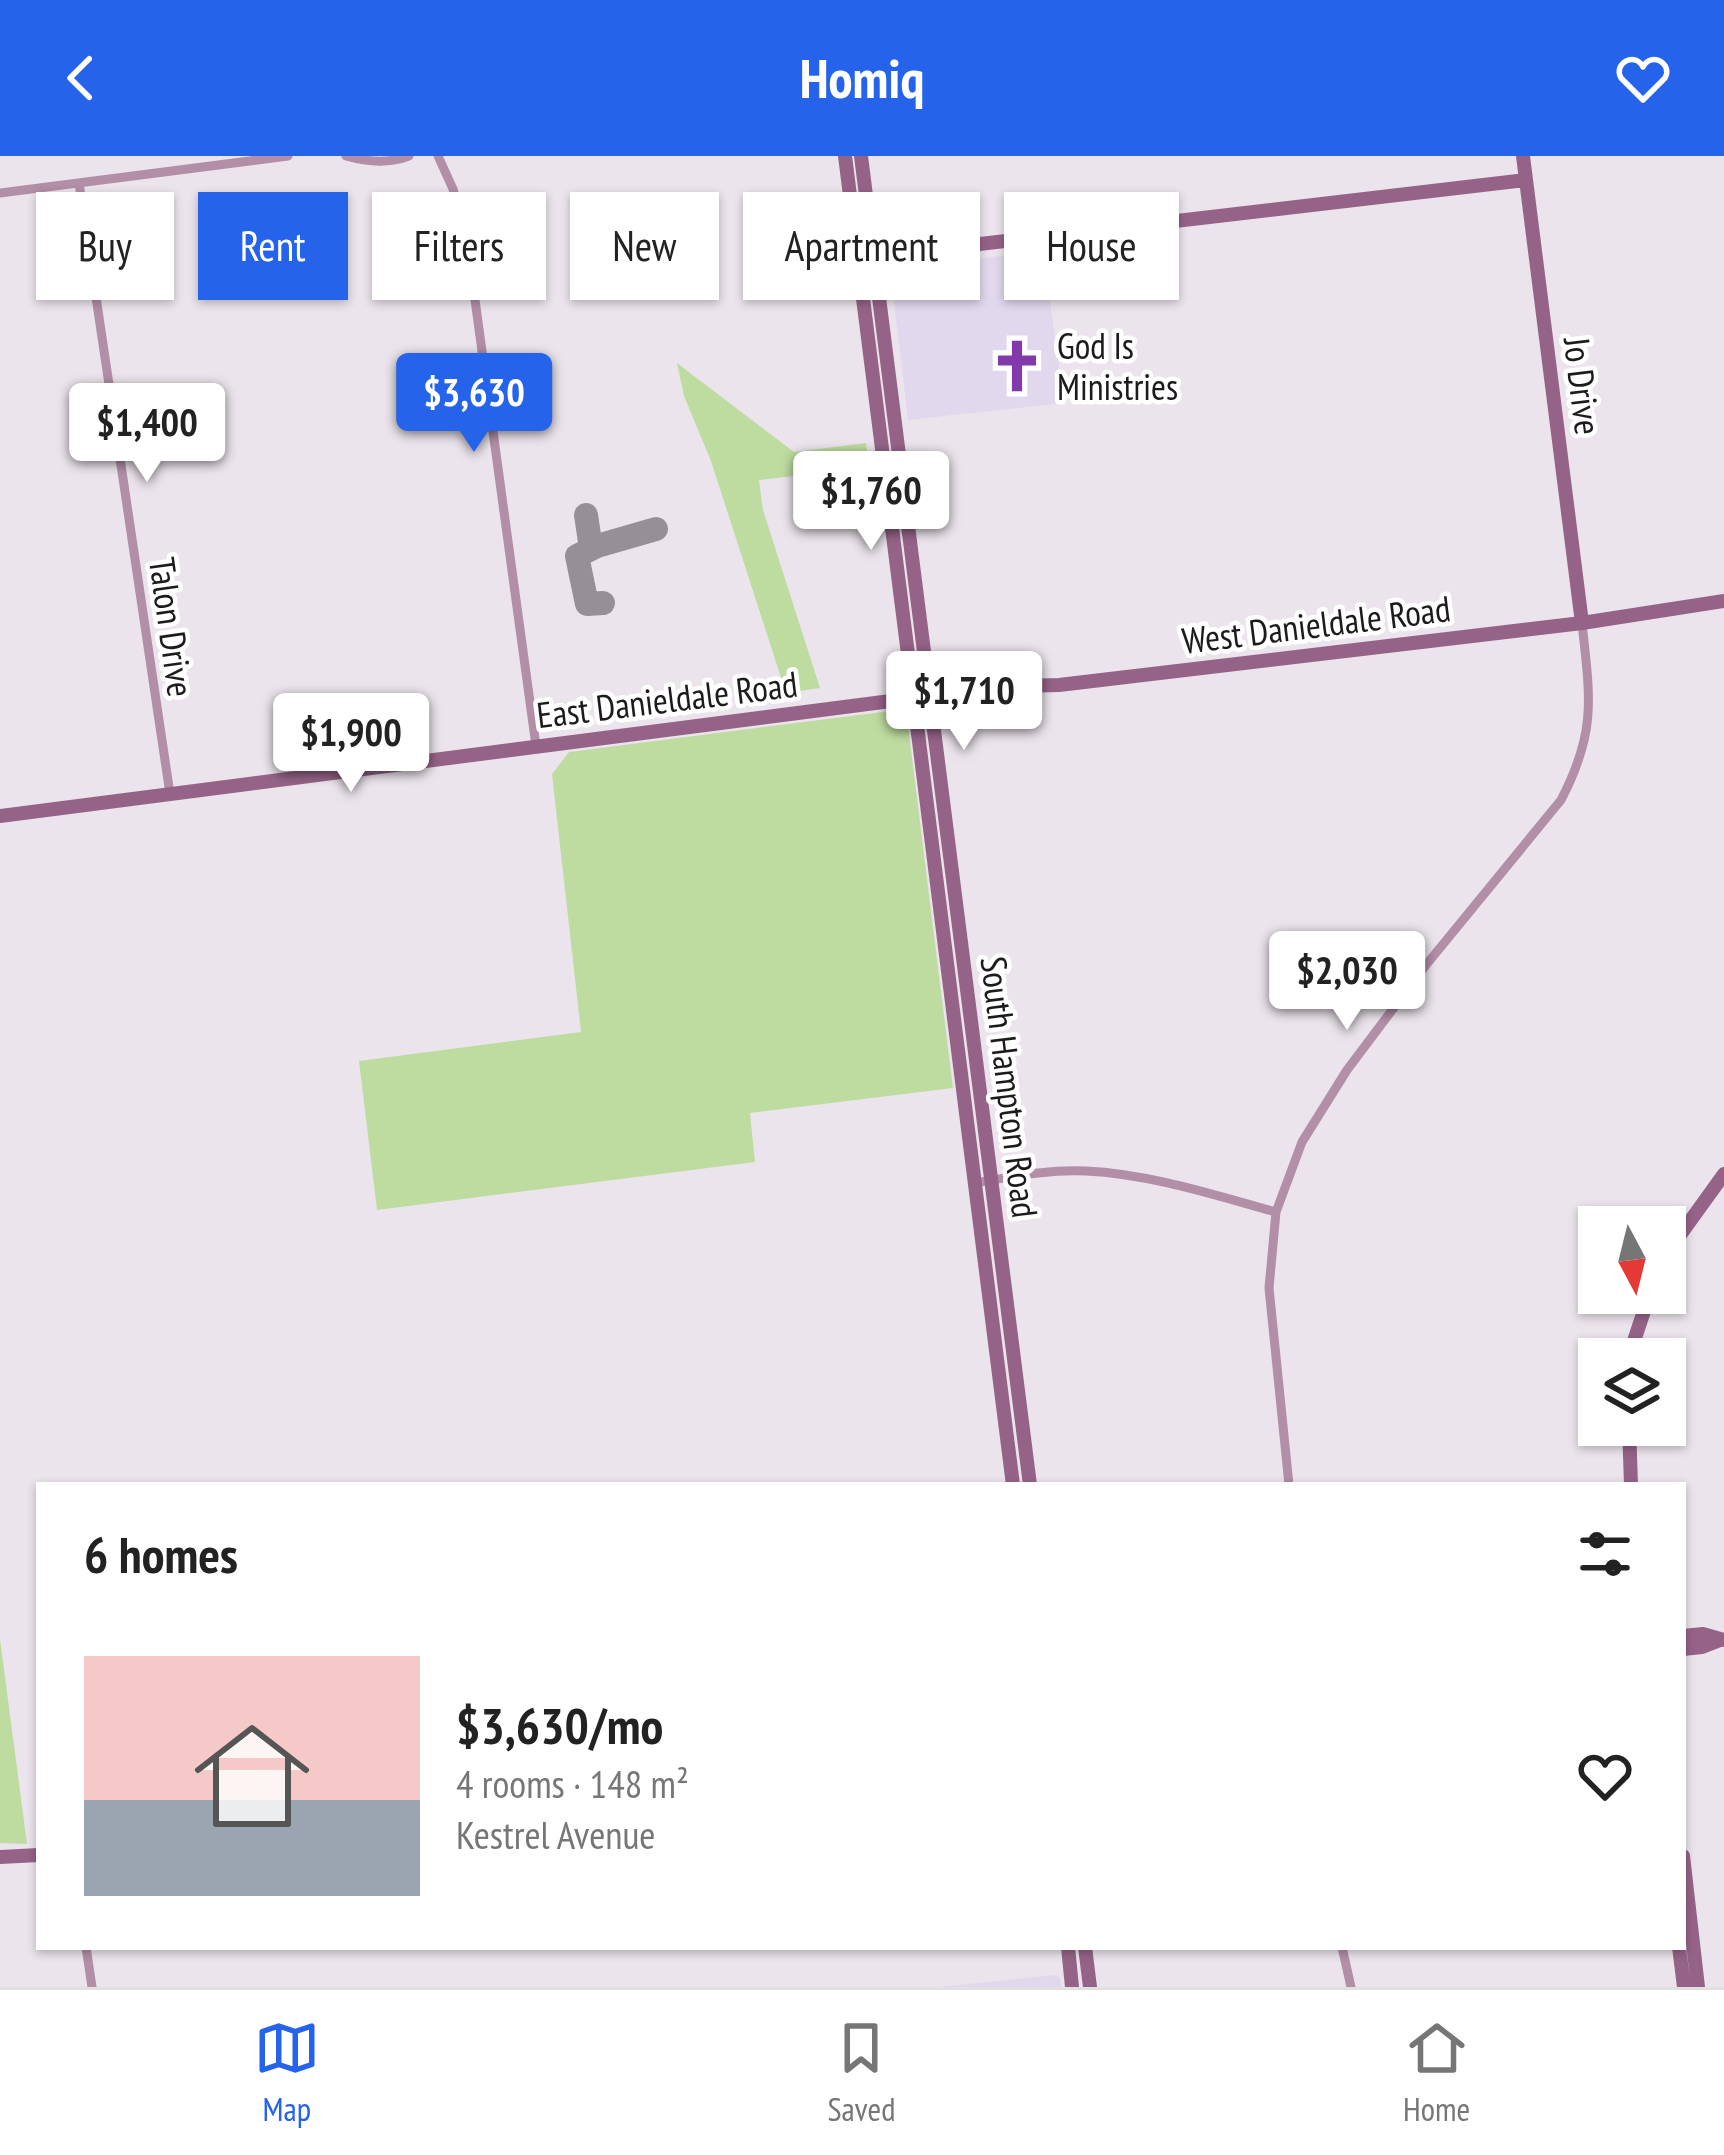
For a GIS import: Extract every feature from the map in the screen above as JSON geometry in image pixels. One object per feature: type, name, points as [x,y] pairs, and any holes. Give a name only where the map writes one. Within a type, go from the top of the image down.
[{"type":"main road","points":[[845,156],[850,192]]},
{"type":"main road","points":[[861,156],[866,192]]},
{"type":"main road","name":"Jo Drive","points":[[1522,156],[1582,623]]},
{"type":"main road","points":[[980,244],[1526,180]]},
{"type":"main road","points":[[866,300],[881,372]]},
{"type":"main road","points":[[877,300],[881,372]]},
{"type":"main road","name":"South Hampton Road","points":[[881,372],[906,503],[932,695],[1030,1482]]},
{"type":"main road","name":"South Hampton Road","points":[[881,372],[889,504],[1012,1482]]},
{"type":"main road","points":[[889,504],[906,503]]},
{"type":"main road","name":"West Danieldale Road","points":[[914,698],[1582,623],[1724,601]]},
{"type":"main road","name":"East Danieldale Road","points":[[0,817],[914,698]]},
{"type":"main road","points":[[945,945],[962,943]]},
{"type":"main road","points":[[1686,1230],[1724,1174]]},
{"type":"main road","points":[[1629,1446],[1630,1482]]},
{"type":"main road","points":[[1686,1636],[1703,1634],[1722,1640]]},
{"type":"main road","points":[[1686,1649],[1722,1640]]},
{"type":"main road","points":[[0,1857],[36,1855]]},
{"type":"main road","points":[[1686,1882],[1698,1987]]},
{"type":"main road","points":[[1068,1950],[1072,1987]]},
{"type":"main road","points":[[1085,1950],[1090,1987]]},
{"type":"main road","points":[[1679,1950],[1684,1987]]},
{"type":"street","points":[[0,193],[288,156]]},
{"type":"street","points":[[346,156],[365,161],[409,156]]},
{"type":"street","points":[[439,156],[466,234],[536,746]]},
{"type":"street","name":"Talon Drive","points":[[79,183],[170,794]]},
{"type":"street","points":[[1288,1482],[1269,1288],[1276,1212],[1302,1142],[1347,1070],[1561,800],[1574,776],[1589,711],[1582,623]]},
{"type":"street","points":[[975,1183],[1045,1172],[1128,1175],[1276,1212]]},
{"type":"street","points":[[86,1950],[92,1987]]},
{"type":"street","points":[[1343,1950],[1352,1987]]},
{"type":"shaded area","points":[[1004,256],[1004,300],[1050,300],[1064,403],[908,420],[894,300],[980,300],[980,258]]},
{"type":"shaded area","points":[[1056,1975],[1061,1987],[939,1987]]},
{"type":"green space","points":[[677,363],[794,452],[866,443],[869,467],[759,480],[763,510],[820,688],[786,693],[711,461],[684,396]]},
{"type":"green space","points":[[906,709],[953,1088],[750,1113],[755,1162],[377,1210],[359,1061],[581,1032],[552,774],[569,752]]},
{"type":"green space","points":[[0,1639],[27,1844],[0,1843]]},
{"type":"taxiway","points":[[586,515],[590,542],[597,546]]},
{"type":"taxiway","points":[[603,603],[587,604],[577,556],[656,529]]},
{"type":"place","name":"God Is Ministries","points":[[1017,366]]}]
